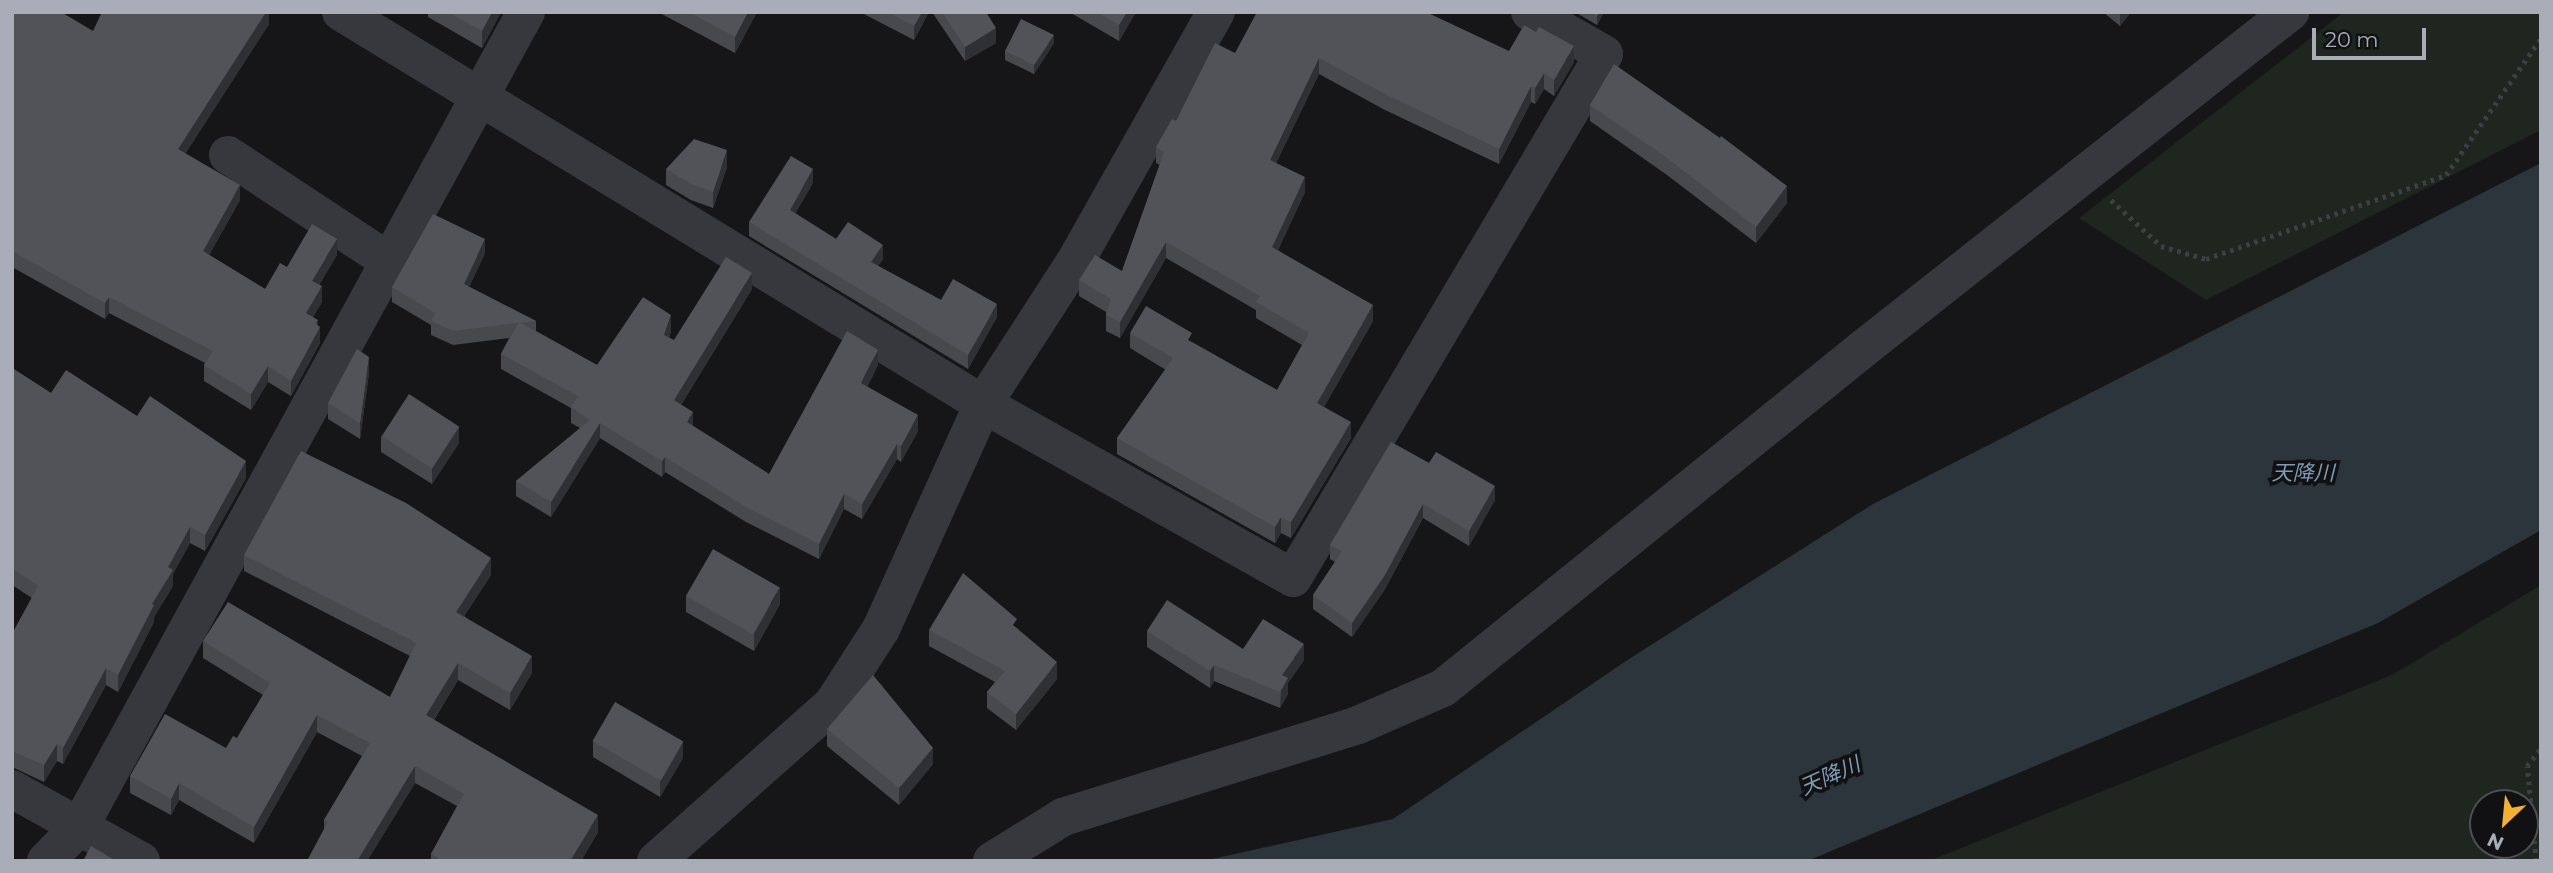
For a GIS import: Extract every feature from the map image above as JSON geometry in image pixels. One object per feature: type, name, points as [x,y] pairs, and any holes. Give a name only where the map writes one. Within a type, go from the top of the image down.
[{"type":"street","points":[[341,12],[983,404],[1293,578],[1604,54],[1530,12]]},
{"type":"street","points":[[46,861],[80,826],[526,12]]},
{"type":"street","points":[[656,861],[832,705],[881,629],[983,404],[1075,262],[1216,12]]},
{"type":"street","points":[[992,861],[1063,817],[1358,725],[1443,688],[1864,348],[2290,12]]},
{"type":"street","points":[[228,155],[389,261]]},
{"type":"street","points":[[12,789],[141,861]]},
{"type":"path","points":[[2087,174],[2161,246],[2206,259],[2446,175],[2541,38]]},
{"type":"path","points":[[2536,861],[2528,766],[2541,748]]},
{"type":"shaded area","points":[[2344,12],[2541,12],[2541,130],[2206,300],[2079,218]]},
{"type":"shaded area","points":[[2541,585],[2541,861],[1929,861],[2394,674]]},
{"type":"water","name":"天降川","points":[[2541,163],[2541,530],[2378,623],[1807,861],[1203,861],[1393,819],[1629,659],[1873,504]]},
{"type":"building","points":[[12,12],[61,12],[93,31],[102,12],[266,12],[178,149],[240,185],[203,251],[265,289],[280,263],[287,267],[312,224],[337,239],[312,281],[322,286],[306,313],[318,320],[316,324],[320,327],[291,381],[268,366],[251,394],[204,365],[213,351],[109,297],[105,303],[12,251]]},
{"type":"building","points":[[448,12],[492,12],[482,31]]},
{"type":"building","points":[[689,12],[748,12],[735,37]]},
{"type":"building","points":[[888,12],[922,12],[914,26]]},
{"type":"building","points":[[942,12],[986,12],[996,28],[965,47]]},
{"type":"building","points":[[1097,12],[1127,12],[1119,25]]},
{"type":"building","points":[[1257,12],[1426,12],[1509,51],[1524,25],[1536,32],[1539,27],[1574,46],[1554,80],[1544,73],[1535,88],[1531,86],[1499,149],[1385,94],[1319,58],[1270,160],[1305,177],[1272,247],[1373,305],[1317,403],[1351,422],[1291,522],[1281,517],[1275,527],[1117,438],[1173,358],[1130,333],[1146,306],[1192,333],[1188,340],[1277,390],[1309,333],[1256,302],[1260,296],[1166,242],[1120,322],[1106,315],[1111,299],[1079,280],[1095,255],[1122,271],[1164,152],[1156,147],[1172,119],[1176,121],[1215,43],[1235,53]]},
{"type":"building","points":[[1021,19],[1054,35],[1034,65],[1005,51]]},
{"type":"building","points":[[1614,64],[1720,138],[1721,136],[1787,186],[1756,227],[1667,158],[1590,105]]},
{"type":"building","points":[[694,139],[727,150],[713,192],[691,184],[666,169]]},
{"type":"building","points":[[791,156],[813,169],[790,210],[836,239],[848,222],[883,245],[871,262],[941,300],[953,279],[997,304],[968,355],[749,222]]},
{"type":"building","points":[[433,214],[485,239],[464,284],[536,321],[453,331],[431,321],[435,313],[392,287]]},
{"type":"building","points":[[726,257],[752,273],[674,400],[693,412],[687,422],[769,474],[847,331],[878,350],[861,383],[918,415],[901,446],[897,444],[862,504],[844,494],[819,544],[746,507],[665,457],[662,461],[600,423],[551,502],[516,481],[590,420],[571,407],[578,396],[501,354],[519,322],[597,365],[643,297],[671,315],[664,335],[674,340]]},
{"type":"building","points":[[357,349],[369,357],[360,423],[328,403]]},
{"type":"building","points":[[12,368],[51,393],[66,370],[137,416],[150,396],[246,461],[205,535],[190,527],[168,567],[173,570],[152,604],[154,605],[118,675],[106,668],[63,748],[57,744],[44,765],[12,751],[12,634],[38,586],[12,568]]},
{"type":"building","points":[[409,394],[459,427],[432,469],[382,436]]},
{"type":"building","points":[[1391,442],[1429,463],[1436,452],[1495,486],[1469,531],[1423,504],[1385,575],[1352,623],[1313,595],[1342,551],[1330,545]]},
{"type":"building","points":[[301,451],[406,503],[491,558],[456,612],[532,656],[510,693],[458,663],[426,715],[598,815],[570,861],[443,861],[431,854],[464,794],[415,766],[357,861],[307,861],[328,822],[324,820],[370,743],[317,715],[254,827],[179,783],[171,799],[130,776],[165,714],[226,748],[233,736],[237,738],[270,683],[203,641],[228,602],[390,697],[416,643],[244,555]]},
{"type":"building","points":[[713,549],[780,588],[753,634],[686,596]]},
{"type":"building","points":[[963,573],[1017,619],[1013,625],[1057,662],[1016,714],[987,692],[1005,671],[929,630]]},
{"type":"building","points":[[1167,600],[1243,649],[1263,619],[1304,644],[1282,675],[1288,678],[1280,692],[1214,665],[1210,671],[1147,631]]},
{"type":"building","points":[[873,675],[933,748],[899,788],[827,729]]},
{"type":"building","points":[[615,702],[683,742],[661,780],[592,741]]},
{"type":"building","points":[[91,846],[116,861],[83,861]]}]
